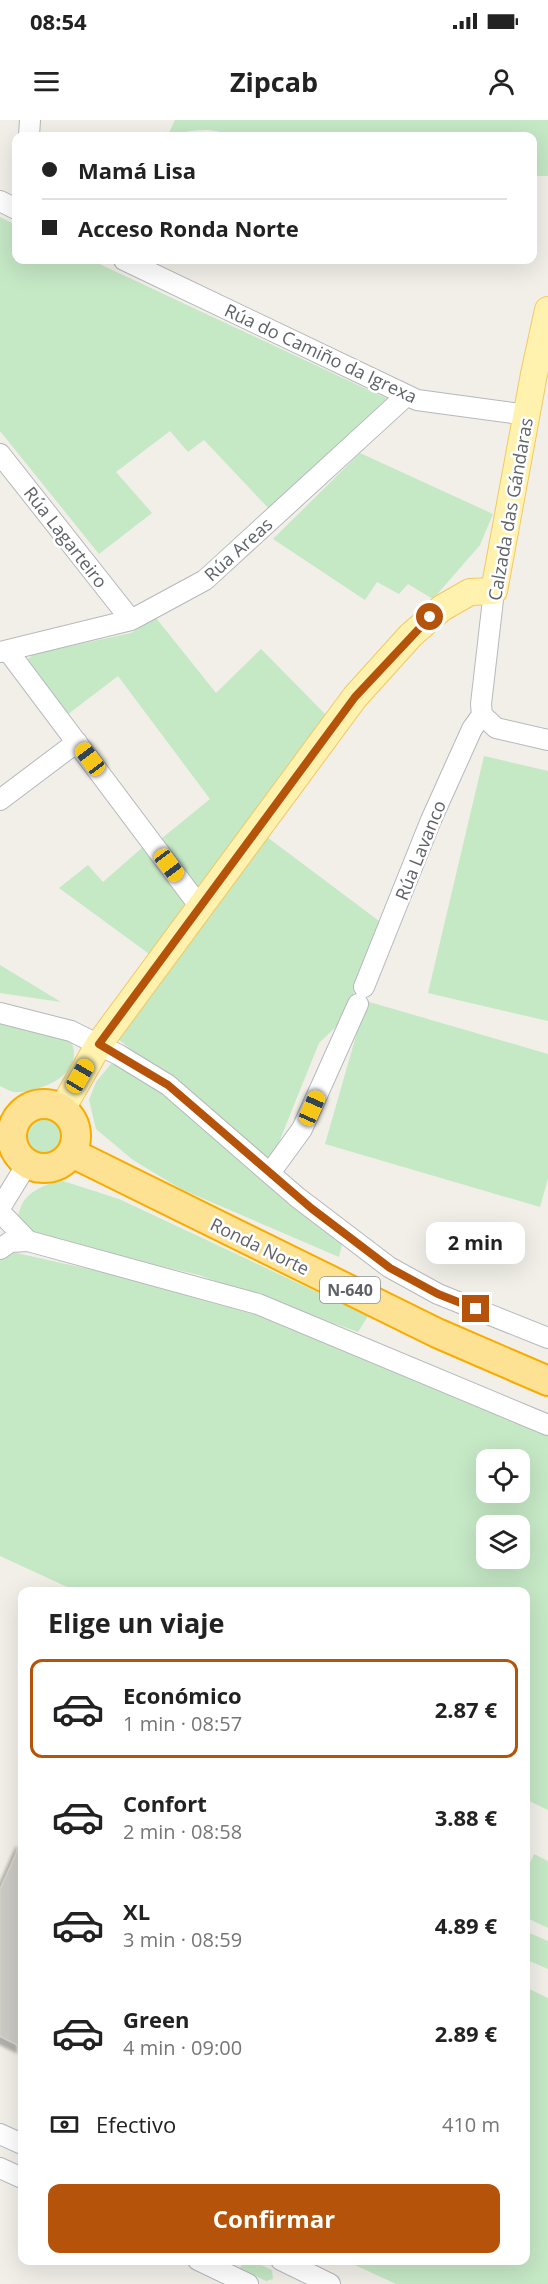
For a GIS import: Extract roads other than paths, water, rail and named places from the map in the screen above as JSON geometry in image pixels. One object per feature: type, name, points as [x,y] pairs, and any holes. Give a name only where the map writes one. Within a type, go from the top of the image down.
[{"type":"highway","points":[[52,1105],[62,1109],[75,1124],[76,1144],[72,1153],[57,1167],[36,1168],[27,1164],[19,1157],[12,1139],[8,1116],[31,1106],[52,1105]]},
{"type":"highway","name":"Ronda Norte","points":[[72,1153],[437,1333],[548,1381]]},
{"type":"main road","name":"Calzada das Gándaras","points":[[494,591],[527,415],[541,376],[548,309]]},
{"type":"main road","points":[[62,1109],[99,1044],[355,697],[430,617],[460,596],[477,590],[494,591]]},
{"type":"street","name":"Rúa do Camiño da Igrexa","points":[[132,264],[406,396],[430,404],[527,415]]},
{"type":"street","name":"Rúa Areas","points":[[4,652],[131,620],[205,580],[406,396]]},
{"type":"street","name":"Rúa Lagarteiro","points":[[0,454],[131,620]]},
{"type":"street","name":"Calzada das Gándaras","points":[[481,712],[494,591]]},
{"type":"street","points":[[4,652],[77,742],[200,907]]},
{"type":"street","points":[[481,712],[496,728],[548,740]]},
{"type":"street","name":"Rúa Lavanco","points":[[270,1173],[303,1129],[361,996],[431,820],[481,712]]},
{"type":"street","points":[[0,800],[77,742]]},
{"type":"street","points":[[0,1013],[71,1030],[99,1044],[168,1085],[339,1231],[390,1268],[438,1294],[548,1338]]},
{"type":"street","points":[[27,1164],[0,1210],[28,1241]]},
{"type":"street","points":[[0,1249],[10,1242],[28,1241],[258,1304],[548,1425]]},
{"type":"street","points":[[0,2134],[18,2142]]},
{"type":"street","points":[[0,2168],[18,2176]]},
{"type":"street","points":[[208,2265],[248,2284]]},
{"type":"street","points":[[288,2265],[308,2279],[330,2284]]}]
